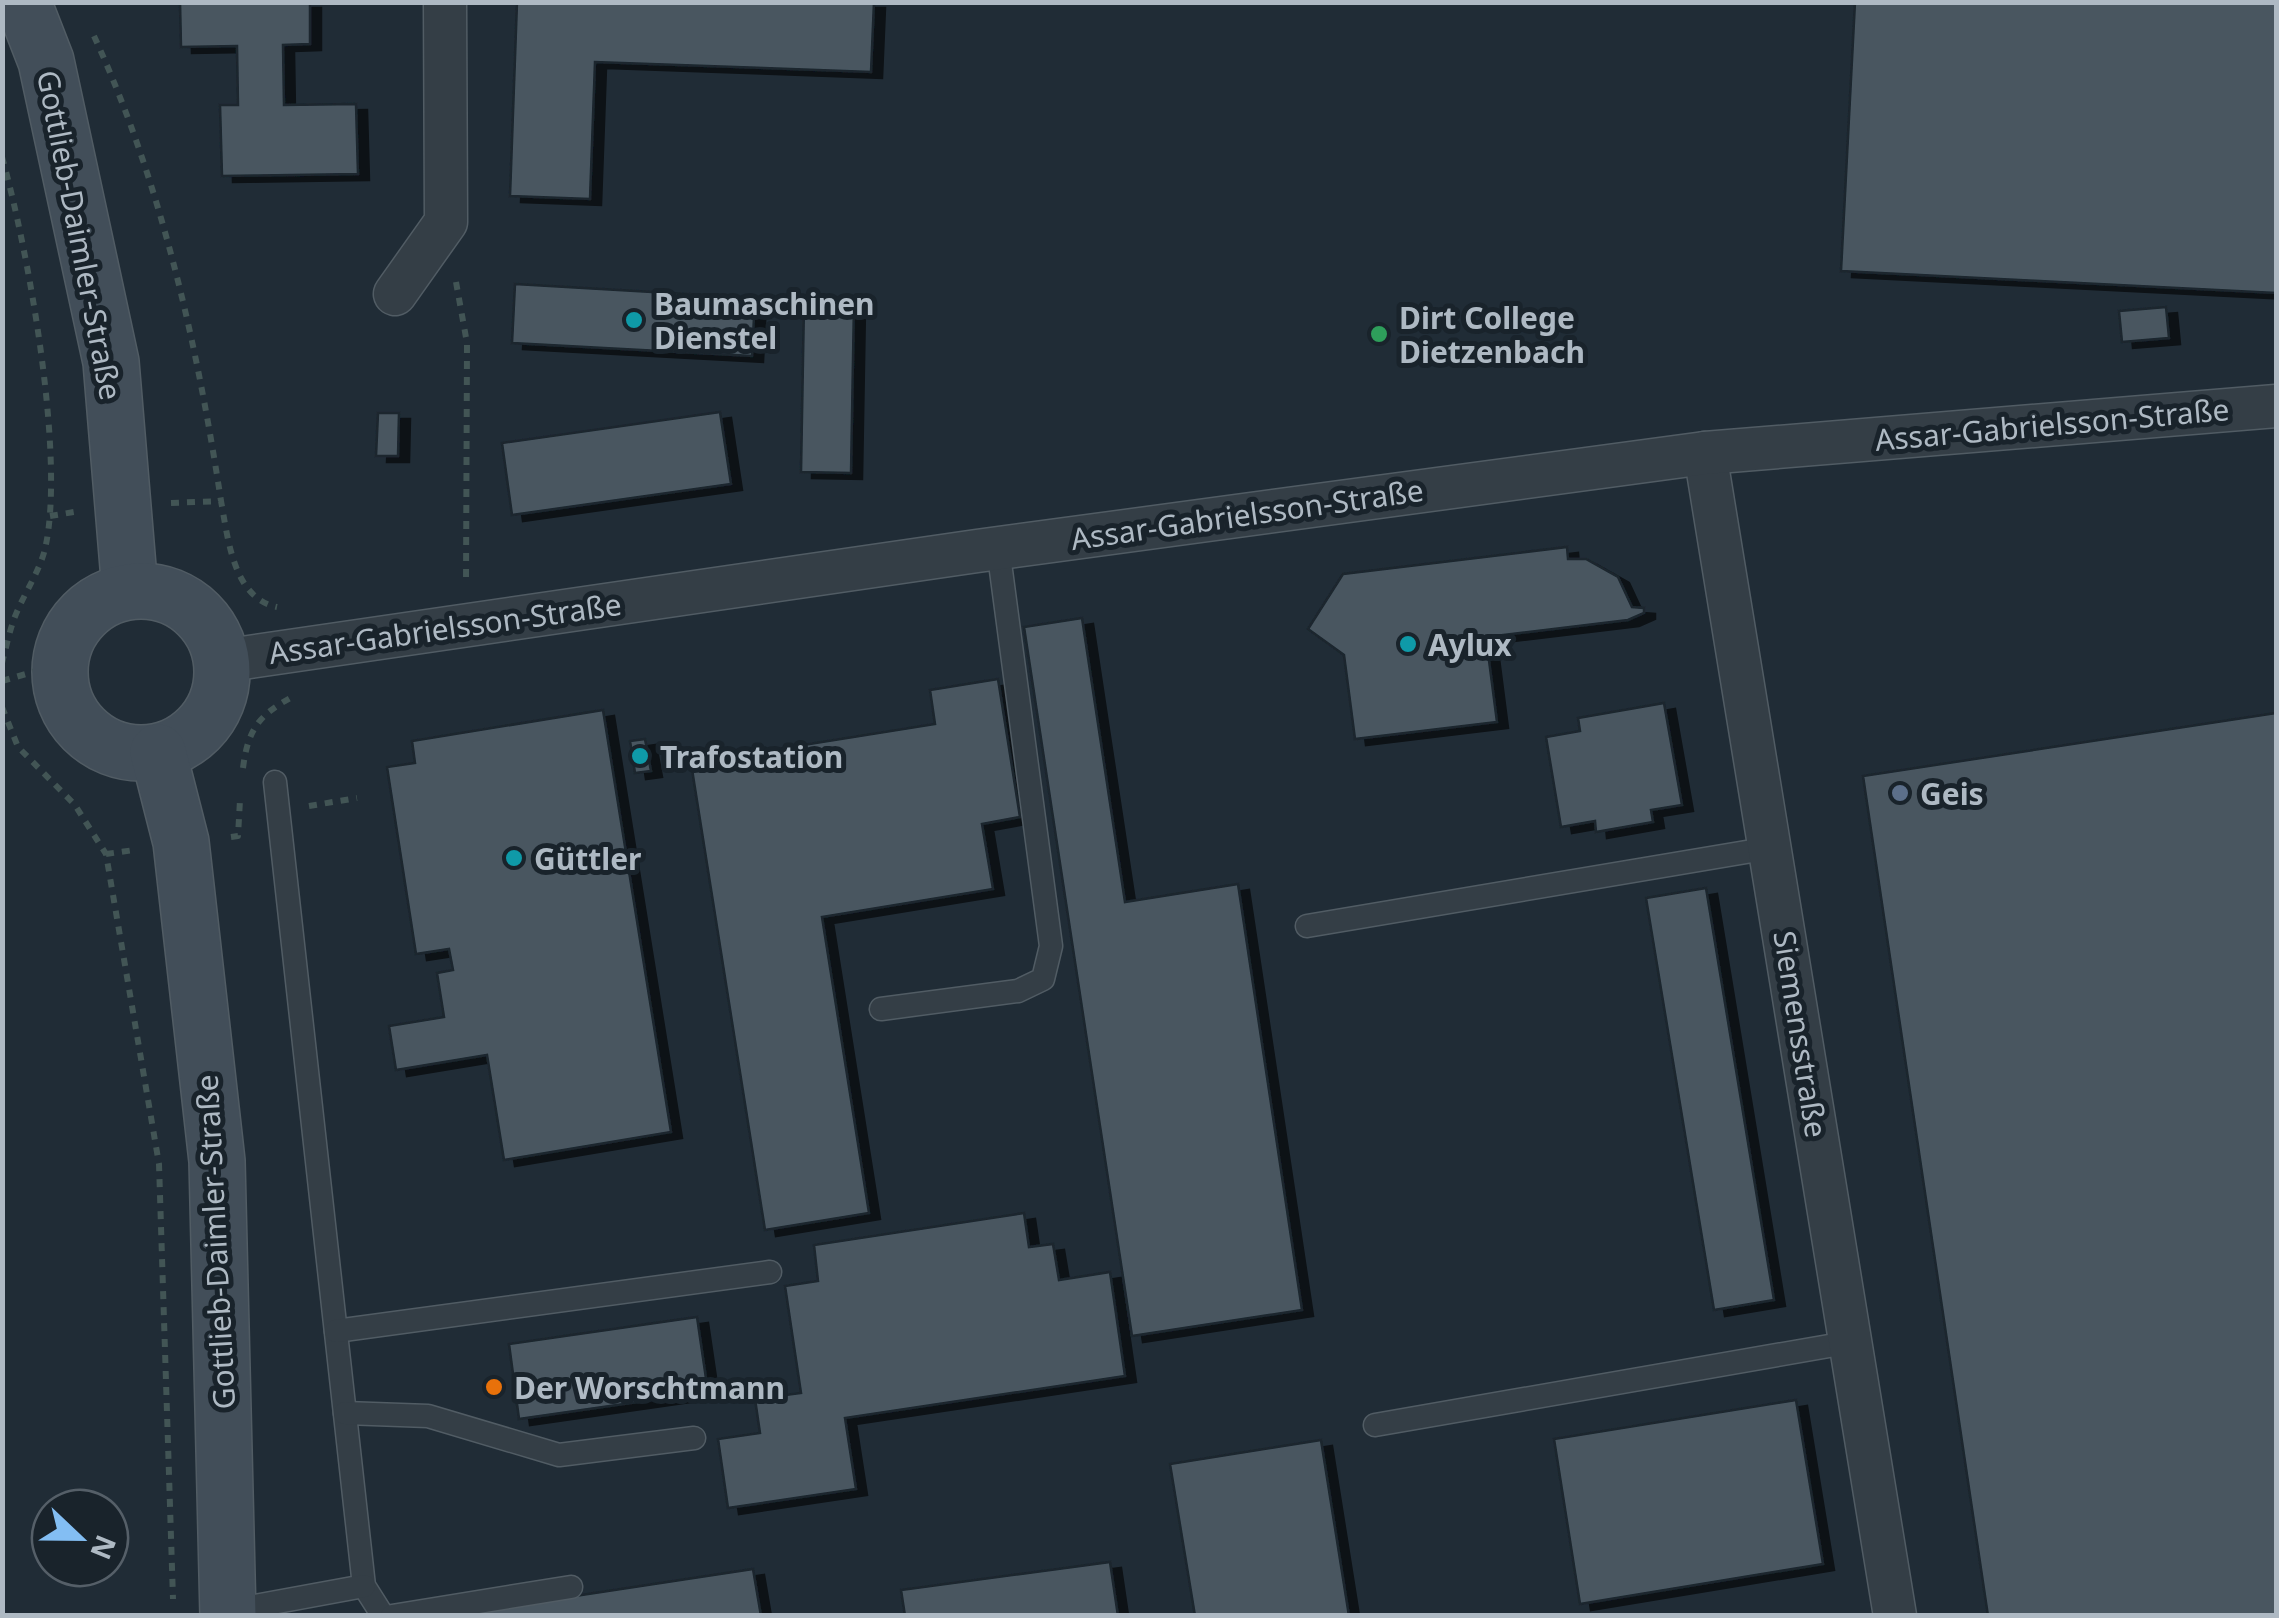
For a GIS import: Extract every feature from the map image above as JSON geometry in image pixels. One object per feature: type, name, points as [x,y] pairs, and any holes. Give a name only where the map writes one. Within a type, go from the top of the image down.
[{"type":"street","name":"Gottlieb-Daimler-Straße","points":[[23,2],[46,61],[108,344],[130,592]]},
{"type":"street","points":[[395,294],[446,222],[446,2]]},
{"type":"street","name":"Assar-Gabrielsson-Straße","points":[[222,661],[998,548],[1705,453],[2276,406]]},
{"type":"street","name":"Siemensstraße","points":[[1705,453],[1894,1616]]},
{"type":"street","points":[[130,592],[156,592],[190,608],[215,636],[222,661],[222,685],[200,728],[158,752],[121,750],[87,733],[62,690],[60,664],[67,638],[83,616],[104,599],[130,592]]},
{"type":"street","name":"Gottlieb-Daimler-Straße","points":[[158,752],[182,842],[217,1161],[228,1613]]},
{"type":"lane","points":[[881,1009],[1018,991],[1042,978],[1047,962],[1050,912],[998,548]]},
{"type":"lane","points":[[275,782],[364,1586],[382,1616]]},
{"type":"lane","points":[[1307,926],[1770,848]]},
{"type":"lane","points":[[336,1332],[770,1272]]},
{"type":"lane","points":[[1375,1424],[1852,1342]]},
{"type":"lane","points":[[345,1413],[428,1416],[559,1455],[694,1438]]},
{"type":"lane","points":[[228,1613],[364,1586]]},
{"type":"lane","points":[[392,1616],[571,1587]]},
{"type":"path","points":[[92,31],[135,138],[187,318],[233,558],[250,594],[266,604],[286,608],[308,606],[320,689],[292,696],[262,714],[246,748],[242,779]]},
{"type":"path","points":[[2,157],[20,222],[34,320],[46,421],[50,516],[44,552],[14,620],[2,663]]},
{"type":"path","points":[[446,222],[466,343],[466,624]]},
{"type":"path","points":[[50,516],[124,504],[220,501]]},
{"type":"path","points":[[2,680],[60,664]]},
{"type":"path","points":[[2,707],[18,747],[75,805],[106,854],[159,1164],[174,1616]]},
{"type":"path","points":[[106,854],[238,836],[240,794]]},
{"type":"path","points":[[277,812],[357,798]]},
{"type":"building","points":[[180,2],[310,2],[310,44],[283,45],[284,105],[356,104],[358,174],[222,176],[220,105],[238,105],[237,46],[181,47]]},
{"type":"building","points":[[517,2],[874,2],[871,72],[595,62],[590,199],[510,196]]},
{"type":"building","points":[[1855,2],[2276,2],[2276,293],[1841,271]]},
{"type":"building","name":"Baumaschinen Dienstel","points":[[515,284],[755,298],[752,356],[512,343]]},
{"type":"building","points":[[804,303],[854,303],[851,473],[801,472]]},
{"type":"building","points":[[2166,307],[2169,338],[2122,342],[2119,311]]},
{"type":"building","points":[[720,412],[731,484],[512,515],[502,443]]},
{"type":"building","points":[[378,413],[399,413],[398,456],[376,456]]},
{"type":"building","name":"Aylux","points":[[1567,547],[1568,559],[1586,559],[1618,577],[1632,607],[1644,608],[1644,613],[1628,620],[1486,637],[1497,722],[1355,739],[1344,655],[1308,629],[1343,574]]},
{"type":"building","points":[[1082,618],[1125,902],[1238,884],[1302,1310],[1132,1336],[1024,627]]},
{"type":"building","points":[[998,679],[1020,817],[982,824],[993,889],[822,917],[869,1213],[765,1230],[691,763],[935,724],[930,690]]},
{"type":"building","points":[[1664,703],[1682,805],[1651,810],[1653,822],[1596,832],[1595,821],[1561,827],[1546,737],[1580,731],[1578,718]]},
{"type":"building","name":"Güttler","points":[[603,710],[671,1132],[504,1160],[487,1055],[396,1070],[389,1026],[444,1017],[437,973],[453,970],[449,949],[416,954],[387,767],[415,763],[412,741]]},
{"type":"building","points":[[2276,713],[2276,1616],[1988,1616],[1863,776]]},
{"type":"building","name":"Trafostation","points":[[645,739],[651,771],[635,773],[630,741]]},
{"type":"building","points":[[1706,888],[1774,1300],[1714,1310],[1646,898]]},
{"type":"building","points":[[1024,1213],[1029,1247],[1053,1244],[1059,1280],[1110,1272],[1125,1376],[845,1418],[856,1489],[728,1508],[718,1439],[760,1433],[755,1399],[801,1393],[785,1286],[818,1281],[814,1245]]},
{"type":"building","points":[[697,1317],[708,1392],[519,1419],[509,1344]]},
{"type":"building","points":[[1796,1400],[1823,1564],[1580,1604],[1554,1439]]},
{"type":"building","points":[[1321,1440],[1349,1616],[1195,1616],[1170,1464]]},
{"type":"building","points":[[1110,1562],[1118,1616],[905,1616],[901,1590]]},
{"type":"building","points":[[753,1569],[761,1616],[470,1616],[470,1612]]},
{"type":"place","name":"Baumaschinen Dienstel","points":[[634,320]]},
{"type":"place","name":"Dirt College Dietzenbach","points":[[1379,334]]},
{"type":"place","name":"Aylux","points":[[1408,644]]},
{"type":"place","name":"Trafostation","points":[[640,756]]},
{"type":"place","name":"Geis","points":[[1900,793]]},
{"type":"place","name":"Güttler","points":[[514,858]]},
{"type":"place","name":"Der Worschtmann","points":[[494,1387]]}]
